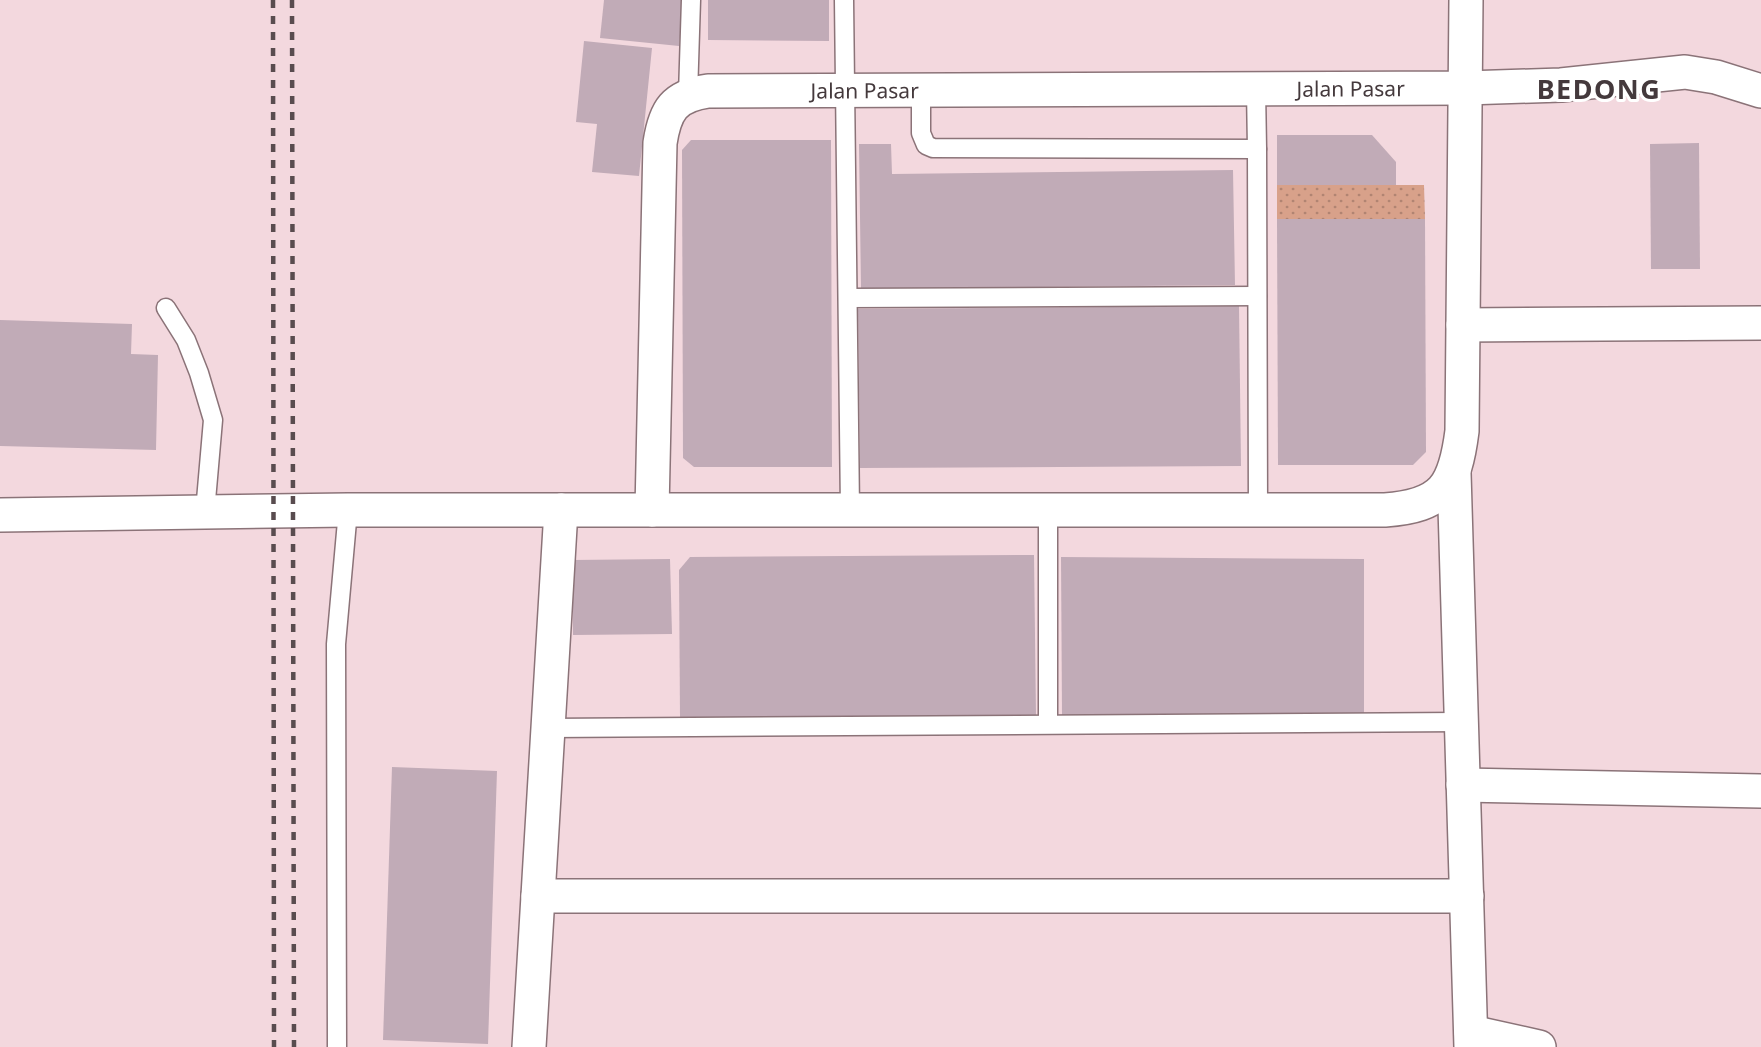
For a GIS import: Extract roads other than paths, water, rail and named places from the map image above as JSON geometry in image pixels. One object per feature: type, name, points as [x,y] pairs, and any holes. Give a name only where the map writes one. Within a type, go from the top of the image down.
[{"type":"street","points":[[1467,0],[1462,431],[1454,473],[1471,1039],[1539,1047]]},
{"type":"street","name":"Jalan Pasar","points":[[688,95],[708,91],[1466,88],[1561,85],[1685,72],[1716,77],[1761,91]]},
{"type":"street","points":[[652,510],[660,143],[668,113],[678,101],[688,95]]},
{"type":"street","points":[[1463,325],[1761,323]]},
{"type":"street","points":[[0,515],[348,510],[1405,508],[1425,503],[1441,493],[1454,473]]},
{"type":"street","points":[[529,1047],[561,510]]},
{"type":"street","points":[[1463,785],[1761,791]]},
{"type":"street","points":[[538,896],[1467,896]]},
{"type":"lane","points":[[688,95],[691,0]]},
{"type":"lane","points":[[844,0],[850,510]]},
{"type":"lane","points":[[1256,89],[1258,510]]},
{"type":"lane","points":[[921,90],[921,133],[926,145],[933,148],[1257,149]]},
{"type":"lane","points":[[848,298],[1257,296]]},
{"type":"lane","points":[[166,308],[186,340],[213,420],[205,512]]},
{"type":"lane","points":[[337,1047],[336,644],[348,510]]},
{"type":"lane","points":[[1048,510],[1048,724]]},
{"type":"lane","points":[[549,728],[1461,722]]},
{"type":"railway","points":[[273,0],[274,1047]]},
{"type":"railway","points":[[292,0],[294,1047]]},
{"type":"district","name":"BEDONG","points":[[1599,88]]}]
